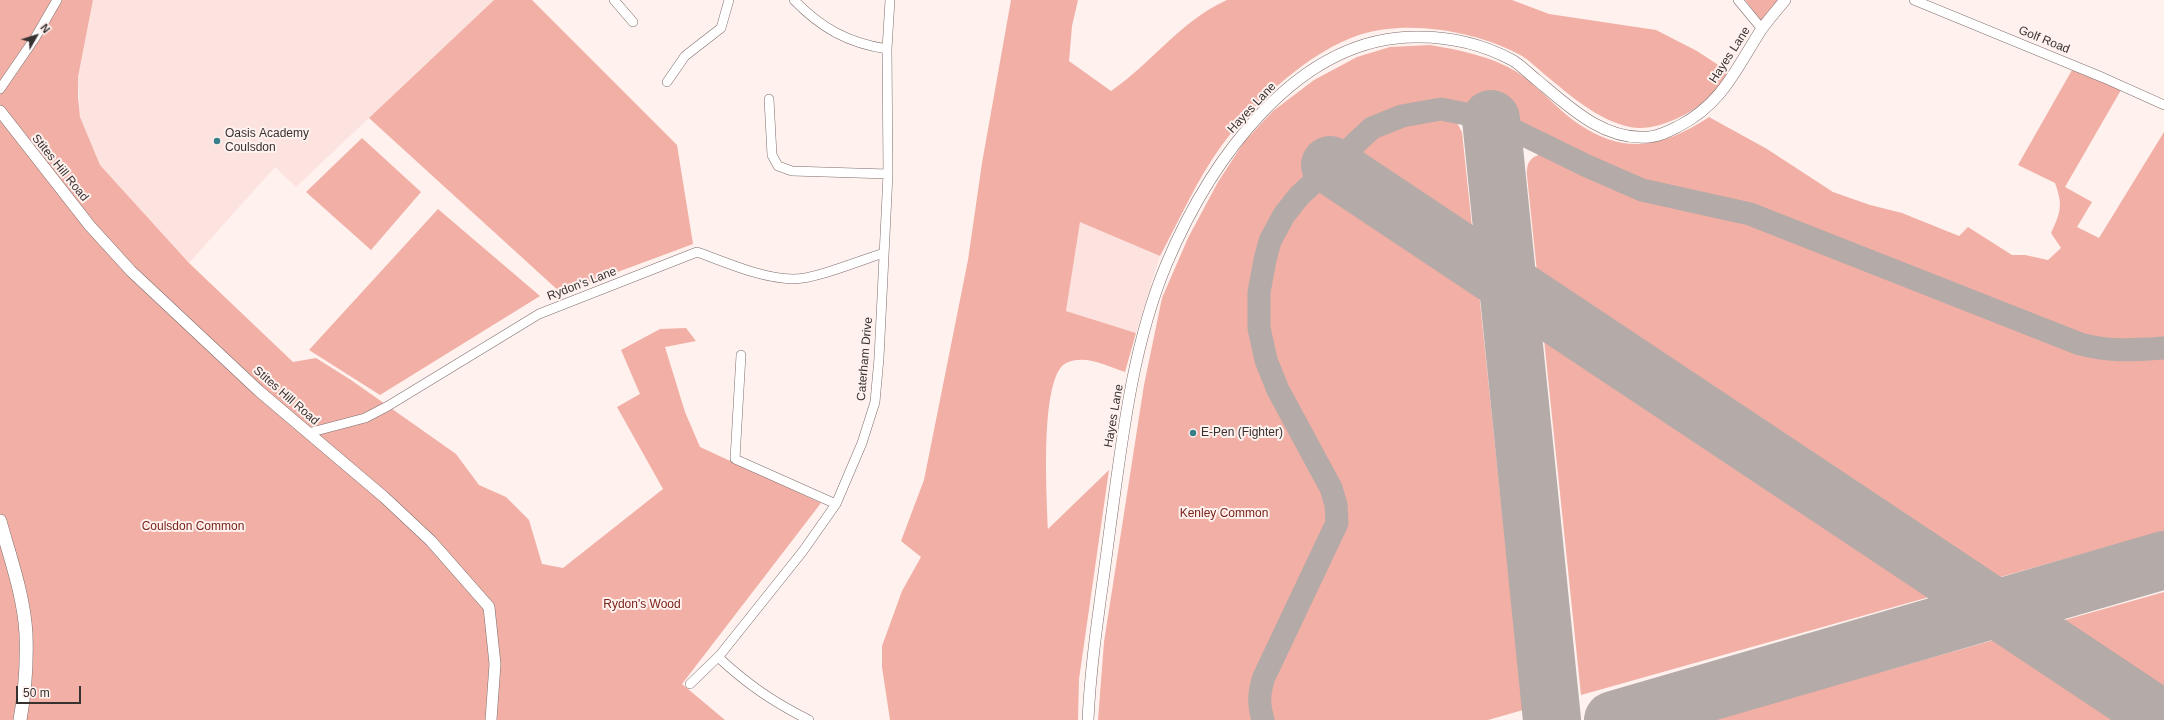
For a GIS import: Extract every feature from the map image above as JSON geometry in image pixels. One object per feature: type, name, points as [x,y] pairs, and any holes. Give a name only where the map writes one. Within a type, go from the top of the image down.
[{"type":"main road","points":[[0,521],[16,581],[26,634],[25,667],[20,720]]},
{"type":"street","points":[[0,89],[35,38],[57,0]]},
{"type":"street","points":[[614,0],[633,22]]},
{"type":"street","points":[[667,82],[685,56],[721,28],[729,0]]},
{"type":"street","points":[[794,0],[808,14],[840,36],[863,45],[887,49]]},
{"type":"street","name":"Caterham Drive","points":[[690,684],[718,657],[803,551],[836,504],[862,443],[875,402],[888,174],[887,49],[890,0]]},
{"type":"street","points":[[1738,0],[1762,29]]},
{"type":"street","name":"Hayes Lane","points":[[1088,720],[1094,642],[1102,585],[1123,442],[1143,336],[1166,266],[1198,203],[1215,173],[1240,139],[1271,103],[1297,80],[1328,60],[1390,38],[1422,37],[1453,40],[1485,48],[1515,62],[1571,108],[1600,128],[1629,137],[1649,137],[1664,134],[1692,119],[1717,98],[1737,72],[1762,29],[1785,0]]},
{"type":"street","name":"Golf Road","points":[[1914,0],[2164,105]]},
{"type":"street","points":[[769,99],[772,155],[778,166],[792,172],[888,174]]},
{"type":"street","name":"Stites Hill Road","points":[[0,111],[81,214],[131,271],[209,346],[384,497],[431,541],[489,607],[495,664],[491,720]]},
{"type":"street","name":"Rydon's Lane","points":[[308,433],[365,418],[388,406],[539,314],[697,252],[757,273],[794,279],[824,272],[884,253]]},
{"type":"street","points":[[741,356],[735,458],[836,504]]},
{"type":"street","points":[[718,657],[742,680],[775,703],[808,720]]},
{"type":"shaded area","name":"Oasis Academy Coulsdon","points":[[93,0],[494,0],[296,187],[275,167],[189,263],[100,165],[80,117],[78,77]]},
{"type":"shaded area","points":[[1080,221],[1160,256],[1136,333],[1066,311]]},
{"type":"green space","name":"Coulsdon Common","points":[[0,0],[93,0],[78,77],[78,97],[80,117],[100,165],[189,263],[293,362],[316,358],[351,380],[456,454],[479,485],[506,497],[529,520],[542,564],[563,568],[663,489],[617,407],[640,394],[621,350],[660,329],[686,328],[696,341],[665,347],[685,412],[700,447],[821,503],[682,684],[725,720],[0,720]]},
{"type":"green space","points":[[494,0],[532,0],[677,145],[693,244],[561,293],[369,118]]},
{"type":"green space","points":[[1011,0],[1078,0],[1072,26],[1069,61],[1111,91],[1140,68],[1195,19],[1227,0],[1512,0],[1549,14],[1656,30],[1697,51],[1729,72],[1714,93],[1686,114],[1652,127],[1630,127],[1618,124],[1595,113],[1584,106],[1531,62],[1504,47],[1464,34],[1442,30],[1399,28],[1378,30],[1359,35],[1321,53],[1283,81],[1249,113],[1234,129],[1213,158],[1189,199],[1160,256],[1080,222],[1066,311],[1136,333],[1125,372],[1088,360],[1066,363],[1057,373],[1048,414],[1046,467],[1048,529],[1109,470],[1079,679],[1078,720],[890,720],[882,667],[882,646],[902,591],[921,557],[901,541],[924,480],[968,260],[982,163]]},
{"type":"green space","points":[[1745,0],[1778,0],[1761,21]]},
{"type":"green space","name":"Kenley Common","points":[[1430,45],[1475,54],[1507,66],[1525,78],[1580,125],[1597,135],[1614,141],[1630,144],[1646,144],[1677,135],[1709,117],[1767,149],[1833,192],[1870,205],[1902,213],[1959,236],[1968,227],[2012,255],[2025,255],[2048,260],[2061,248],[2051,233],[2060,208],[2058,191],[2055,183],[2018,165],[2072,70],[2121,90],[2065,187],[2092,202],[2077,227],[2099,238],[2164,132],[2164,342],[2123,343],[2103,341],[2083,336],[1753,209],[1645,184],[1507,118],[1474,108],[1442,104],[1403,110],[1368,123],[1294,193],[1279,212],[1266,238],[1259,260],[1254,291],[1254,327],[1260,363],[1272,393],[1325,489],[1329,507],[1330,525],[1254,690],[1254,710],[1257,720],[1098,720],[1104,642],[1144,385],[1162,298],[1188,238],[1218,182],[1244,142],[1273,111],[1314,80],[1357,57],[1390,47]]},
{"type":"green space","points":[[1448,117],[1457,123],[1462,132],[1523,710],[1488,720],[1274,720],[1267,692],[1345,528],[1343,502],[1339,483],[1286,390],[1275,366],[1266,331],[1266,300],[1271,262],[1283,230],[1297,212],[1315,190],[1374,135],[1416,120]]},
{"type":"green space","points":[[362,138],[421,192],[371,250],[306,192]]},
{"type":"green space","points":[[1545,153],[1556,156],[1639,198],[1753,224],[2004,323],[2088,352],[2121,358],[2164,358],[2164,531],[1581,695],[1527,176],[1527,167],[1530,160]]},
{"type":"green space","points":[[438,209],[540,296],[380,395],[309,350]]},
{"type":"green space","points":[[2164,592],[2164,704],[2146,720],[1711,720]]},
{"type":"taxiway","points":[[1263,720],[1260,709],[1260,698],[1264,677],[1337,523],[1336,505],[1331,488],[1278,390],[1266,360],[1259,328],[1259,292],[1270,241],[1284,215],[1299,196],[1372,128],[1402,116],[1441,109],[1491,119],[1587,166],[1642,190],[1750,214],[2080,344],[2091,347],[2132,350],[2164,348]]},
{"type":"taxiway","points":[[2156,720],[2164,713]]},
{"type":"runway","points":[[1491,119],[1552,720]]},
{"type":"runway","points":[[1330,165],[2159,717]]},
{"type":"runway","points":[[1613,720],[2164,560]]},
{"type":"place","name":"Oasis Academy Coulsdon","points":[[217,141]]},
{"type":"place","name":"E-Pen (Fighter)","points":[[1193,433]]},
{"type":"park label","name":"Rydon's Wood","points":[[642,605]]}]
